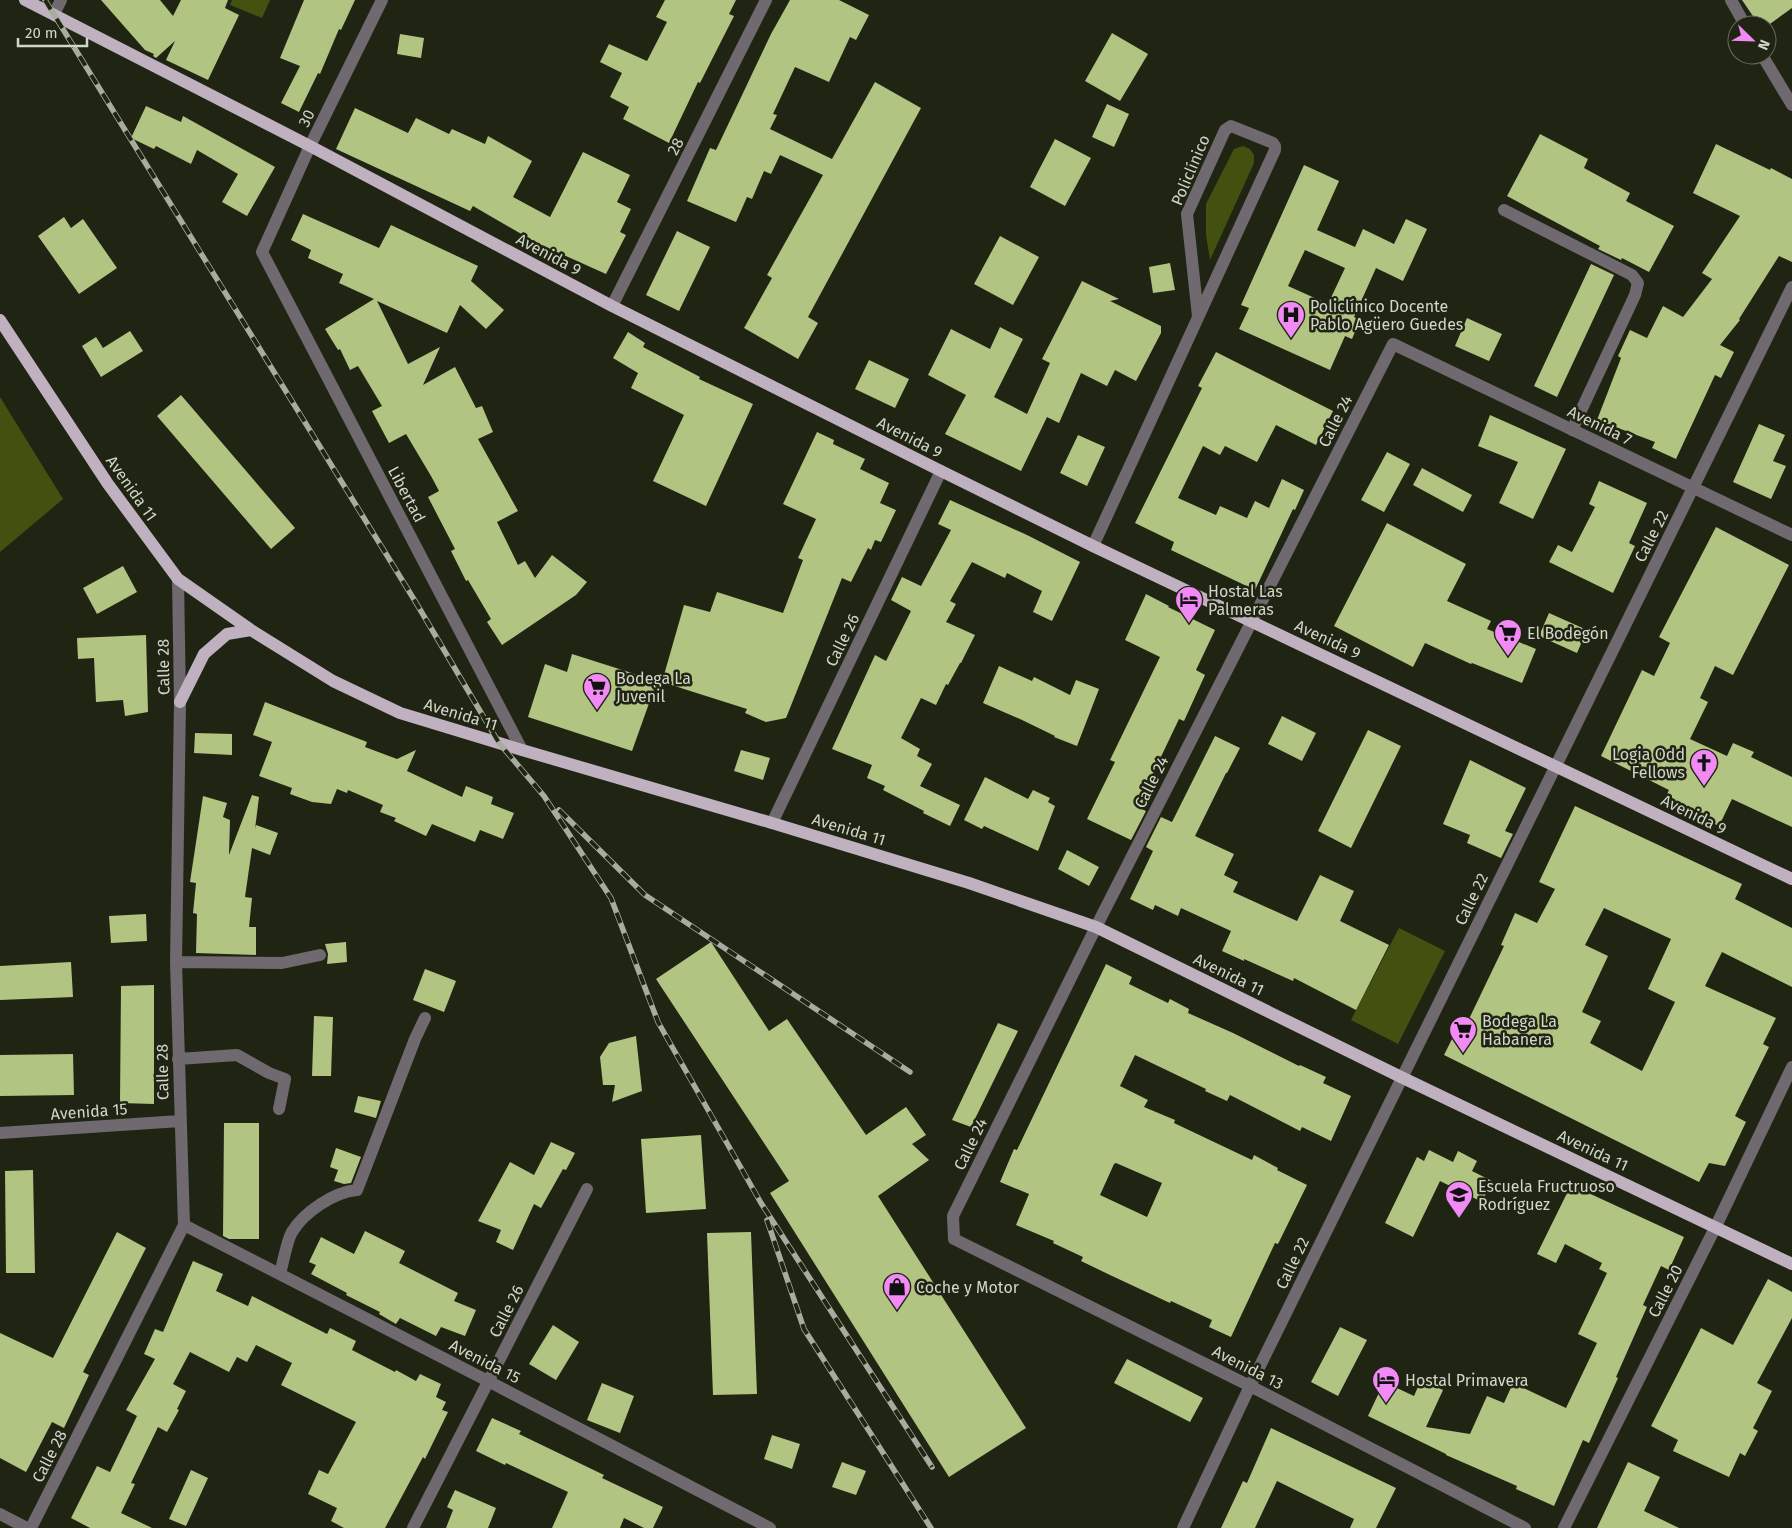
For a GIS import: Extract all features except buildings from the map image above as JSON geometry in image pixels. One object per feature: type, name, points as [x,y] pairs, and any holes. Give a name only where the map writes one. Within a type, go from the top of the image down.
[{"type":"main road","name":"Avenida 9","points":[[25,0],[310,146],[612,306],[941,471],[1093,546],[1792,879]]},
{"type":"main road","name":"Avenida 11","points":[[0,320],[108,484],[178,579],[251,630],[333,681],[400,713],[969,883],[1096,927],[1401,1077],[1792,1264]]},
{"type":"main road","points":[[180,702],[204,654],[227,634],[251,630]]},
{"type":"street","points":[[54,14],[61,0]]},
{"type":"street","name":"30","points":[[262,252],[310,146],[382,0]]},
{"type":"street","name":"28","points":[[612,306],[766,0]]},
{"type":"street","points":[[1731,0],[1739,15]]},
{"type":"street","points":[[1768,65],[1792,106]]},
{"type":"street","name":"Policlínico","points":[[1093,546],[1275,150],[1273,143],[1231,126],[1225,130],[1186,214],[1198,316]]},
{"type":"street","points":[[1504,210],[1632,275],[1638,283],[1636,295],[1572,430]]},
{"type":"street","name":"Libertad","points":[[262,252],[522,750]]},
{"type":"street","name":"Calle 22","points":[[1183,1528],[1401,1077],[1792,287]]},
{"type":"street","name":"Avenida 7","points":[[1394,344],[1792,535]]},
{"type":"street","name":"Calle 24","points":[[954,1239],[953,1216],[1096,927],[1394,344]]},
{"type":"street","name":"Calle 26","points":[[772,823],[941,471]]},
{"type":"street","name":"Calle 28","points":[[29,1528],[184,1225],[176,962],[180,702],[178,579]]},
{"type":"street","points":[[176,962],[282,963],[320,955]]},
{"type":"street","points":[[280,1274],[292,1232],[315,1206],[346,1191],[357,1190],[411,1048],[425,1018]]},
{"type":"street","points":[[178,1059],[237,1055],[268,1073],[285,1079],[279,1109]]},
{"type":"street","name":"Calle 20","points":[[1564,1528],[1716,1226],[1792,1067]]},
{"type":"street","name":"Avenida 15","points":[[0,1133],[180,1121]]},
{"type":"street","name":"Calle 26","points":[[413,1528],[587,1189]]},
{"type":"street","name":"Avenida 15","points":[[184,1225],[488,1380],[770,1528]]},
{"type":"street","name":"Avenida 13","points":[[954,1239],[1250,1386],[1525,1528]]},
{"type":"street","points":[[0,1514],[29,1528]]},
{"type":"green space","points":[[232,0],[270,0],[262,18],[230,5]]},
{"type":"green space","points":[[1243,146],[1250,149],[1254,155],[1254,163],[1210,260],[1206,235],[1206,204],[1234,149]]},
{"type":"green space","points":[[0,397],[63,499],[0,552]]},
{"type":"green space","points":[[1399,928],[1445,951],[1398,1044],[1351,1020]]},
{"type":"railway","points":[[45,0],[415,601],[499,743],[544,796],[611,898],[658,1022],[761,1203],[932,1467]]},
{"type":"railway","points":[[559,810],[645,895],[910,1072]]},
{"type":"railway","points":[[767,1220],[804,1329],[931,1528]]},
{"type":"place","name":"Policlínico Docente Pablo Agüero Guedes","points":[[1291,339]]},
{"type":"place","name":"Hostal Las Palmeras","points":[[1189,624]]},
{"type":"place","name":"El Bodegón","points":[[1508,657]]},
{"type":"place","name":"Bodega La Juvenil","points":[[597,711]]},
{"type":"place","name":"Logia Odd Fellows","points":[[1704,787]]},
{"type":"place","name":"Bodega La Habanera","points":[[1463,1054]]},
{"type":"place","name":"Escuela Fructruoso Rodríguez","points":[[1459,1219]]},
{"type":"place","name":"Coche y Motor","points":[[897,1311]]},
{"type":"place","name":"Hostal Primavera","points":[[1386,1404]]}]
